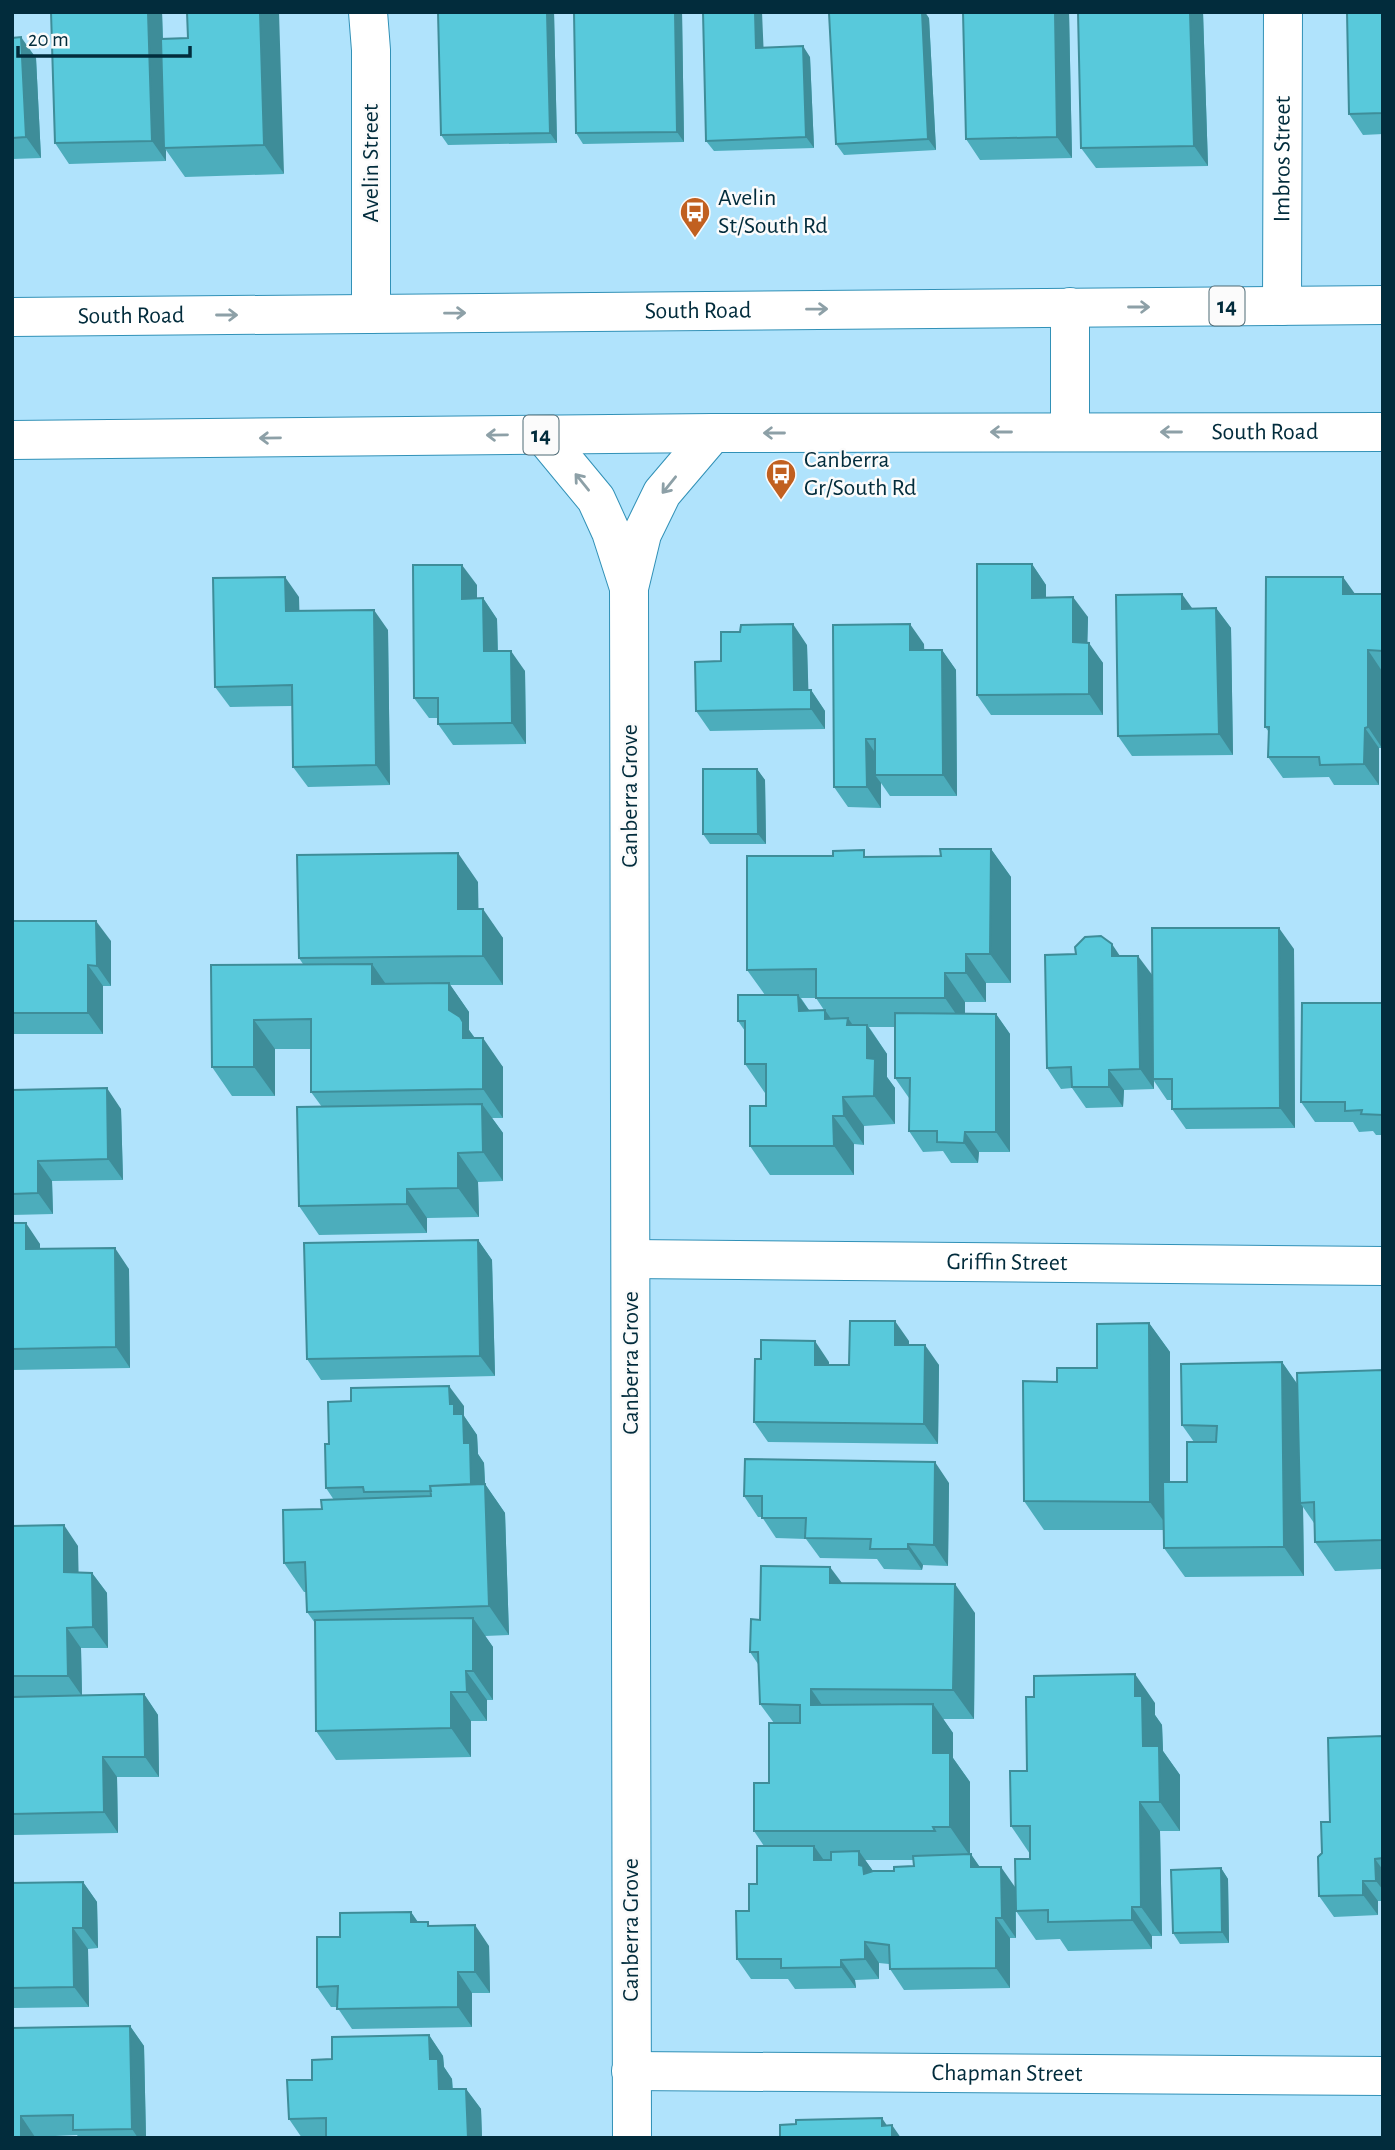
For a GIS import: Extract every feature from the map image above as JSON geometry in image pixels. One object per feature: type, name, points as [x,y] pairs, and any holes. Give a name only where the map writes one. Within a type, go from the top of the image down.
[{"type":"street","name":"Avelin Street","points":[[368,12],[371,50],[371,314]]},
{"type":"street","name":"Imbros Street","points":[[1282,306],[1283,12]]},
{"type":"street","name":"South Road","points":[[12,317],[1383,305]]},
{"type":"street","points":[[1070,307],[1070,432]]},
{"type":"street","name":"South Road","points":[[12,440],[713,433],[1383,432]]},
{"type":"street","name":"Canberra Grove","points":[[632,2138],[629,588],[642,534],[662,493],[713,433]]},
{"type":"street","name":"Canberra Grove","points":[[543,435],[596,499],[611,532],[629,588]]},
{"type":"street","name":"Griffin Street","points":[[631,1259],[1383,1266]]},
{"type":"street","name":"Chapman Street","points":[[631,2071],[1383,2076]]},
{"type":"building","points":[[51,12],[148,12],[152,141],[55,143]]},
{"type":"building","points":[[187,12],[260,12],[264,145],[164,148],[161,39],[188,38]]},
{"type":"building","points":[[438,12],[547,12],[550,133],[441,135]]},
{"type":"building","points":[[574,12],[675,12],[677,132],[576,133]]},
{"type":"building","points":[[703,12],[755,12],[756,48],[803,46],[806,137],[706,141]]},
{"type":"building","points":[[922,12],[928,139],[836,144],[829,13]]},
{"type":"building","points":[[963,12],[1055,12],[1057,137],[966,139]]},
{"type":"building","points":[[1078,12],[1190,12],[1194,146],[1081,148]]},
{"type":"building","points":[[1347,12],[1383,12],[1383,113],[1349,114]]},
{"type":"building","points":[[21,37],[26,137],[12,138],[12,38]]},
{"type":"building","points":[[977,564],[1032,564],[1032,598],[1073,597],[1073,642],[1089,643],[1089,694],[977,695]]},
{"type":"building","points":[[413,565],[462,565],[462,599],[483,598],[484,651],[511,651],[512,723],[438,724],[438,698],[414,698]]},
{"type":"building","points":[[285,577],[286,611],[374,610],[376,765],[293,767],[292,685],[215,687],[213,578]]},
{"type":"building","points":[[1266,577],[1343,577],[1343,594],[1383,594],[1383,651],[1368,650],[1368,727],[1365,728],[1364,764],[1320,765],[1319,757],[1268,757],[1269,727],[1265,727]]},
{"type":"building","points":[[1182,594],[1182,609],[1216,608],[1219,734],[1118,736],[1116,595]]},
{"type":"building","points":[[793,624],[794,690],[811,690],[811,709],[696,711],[695,662],[721,661],[721,632],[740,632],[741,625]]},
{"type":"building","points":[[910,624],[910,650],[942,650],[943,775],[875,775],[875,739],[866,739],[867,787],[834,787],[833,625]]},
{"type":"building","points":[[703,769],[757,769],[758,834],[703,834]]},
{"type":"building","points":[[940,849],[991,849],[990,954],[966,954],[966,973],[945,973],[945,998],[816,998],[816,969],[747,970],[747,856],[833,856],[833,851],[864,850],[864,857],[941,856]]},
{"type":"building","points":[[458,853],[458,909],[483,909],[483,956],[299,958],[297,855]]},
{"type":"building","points":[[12,921],[96,921],[97,966],[88,965],[88,1013],[12,1013]]},
{"type":"building","points":[[1152,928],[1279,928],[1280,1108],[1172,1109],[1172,1079],[1153,1079]]},
{"type":"building","points":[[1101,936],[1112,944],[1112,956],[1138,956],[1140,1069],[1109,1070],[1109,1087],[1072,1087],[1071,1067],[1047,1068],[1045,955],[1076,954],[1075,947],[1085,937]]},
{"type":"building","points":[[372,964],[372,984],[449,983],[449,1010],[463,1022],[463,1038],[483,1038],[483,1089],[311,1092],[311,1019],[254,1020],[254,1067],[212,1067],[211,965]]},
{"type":"building","points":[[738,995],[798,995],[799,1011],[825,1010],[825,1019],[848,1018],[847,1025],[867,1025],[867,1058],[875,1059],[874,1096],[843,1097],[844,1116],[833,1116],[834,1146],[750,1146],[750,1106],[766,1106],[766,1064],[745,1064],[745,1021],[738,1021]]},
{"type":"building","points":[[1302,1003],[1383,1003],[1383,1115],[1361,1114],[1362,1110],[1345,1111],[1345,1102],[1301,1102]]},
{"type":"building","points":[[895,1013],[996,1014],[996,1132],[965,1132],[964,1143],[937,1142],[937,1131],[909,1131],[910,1078],[895,1078]]},
{"type":"building","points":[[107,1088],[108,1159],[38,1161],[38,1193],[12,1194],[12,1090]]},
{"type":"building","points":[[482,1104],[483,1152],[458,1153],[458,1188],[407,1189],[407,1204],[299,1206],[297,1107]]},
{"type":"building","points":[[12,1223],[26,1223],[26,1249],[115,1248],[116,1347],[12,1349]]},
{"type":"building","points":[[478,1240],[480,1356],[307,1359],[304,1243]]},
{"type":"building","points":[[850,1321],[895,1321],[895,1345],[925,1345],[924,1424],[754,1422],[755,1359],[761,1359],[761,1340],[815,1341],[815,1365],[849,1365]]},
{"type":"building","points":[[1149,1323],[1150,1502],[1024,1501],[1023,1381],[1057,1382],[1057,1368],[1097,1368],[1097,1324]]},
{"type":"building","points":[[1282,1362],[1284,1547],[1164,1548],[1163,1482],[1187,1482],[1187,1442],[1216,1442],[1217,1426],[1182,1425],[1181,1364]]},
{"type":"building","points":[[1383,1370],[1383,1540],[1315,1542],[1314,1502],[1300,1503],[1297,1373]]},
{"type":"building","points":[[449,1386],[450,1404],[454,1404],[454,1414],[463,1414],[464,1443],[470,1443],[471,1484],[430,1486],[431,1491],[364,1492],[363,1487],[326,1488],[328,1402],[351,1401],[351,1388]]},
{"type":"building","points":[[745,1459],[935,1462],[934,1545],[908,1544],[908,1549],[870,1549],[871,1539],[805,1538],[806,1518],[762,1518],[762,1496],[744,1496]]},
{"type":"building","points":[[485,1484],[489,1606],[307,1612],[305,1562],[284,1563],[283,1510],[322,1509],[321,1500],[431,1496],[430,1486]]},
{"type":"building","points":[[64,1525],[64,1572],[92,1573],[93,1627],[67,1628],[68,1676],[12,1676],[12,1526]]},
{"type":"building","points":[[761,1566],[830,1567],[830,1583],[955,1584],[953,1690],[811,1689],[811,1705],[933,1704],[933,1753],[950,1753],[950,1827],[933,1827],[935,1831],[754,1831],[754,1783],[769,1783],[769,1723],[800,1723],[800,1705],[760,1704],[758,1652],[750,1652],[751,1619],[760,1620]]},
{"type":"building","points":[[473,1618],[473,1671],[466,1671],[467,1692],[451,1692],[451,1728],[316,1731],[315,1620]]},
{"type":"building","points":[[1135,1674],[1135,1696],[1142,1696],[1143,1746],[1159,1746],[1160,1802],[1140,1802],[1141,1907],[1132,1907],[1132,1920],[1048,1922],[1048,1910],[1016,1911],[1015,1859],[1030,1859],[1030,1826],[1011,1826],[1010,1771],[1027,1771],[1026,1697],[1034,1697],[1034,1676]]},
{"type":"building","points":[[144,1694],[145,1757],[103,1757],[104,1812],[12,1814],[12,1697]]},
{"type":"building","points":[[1383,1736],[1383,1858],[1375,1859],[1376,1881],[1363,1881],[1363,1895],[1319,1896],[1321,1822],[1330,1822],[1328,1738]]},
{"type":"building","points":[[757,1846],[814,1846],[814,1860],[831,1860],[831,1852],[859,1851],[859,1865],[863,1866],[864,1874],[894,1871],[894,1867],[914,1866],[913,1856],[971,1854],[971,1867],[1001,1867],[1002,1918],[996,1918],[996,1968],[890,1969],[889,1945],[865,1942],[865,1959],[841,1960],[841,1967],[781,1968],[781,1959],[737,1959],[736,1911],[749,1911],[749,1884],[757,1884]]},
{"type":"building","points":[[1221,1868],[1222,1932],[1173,1933],[1171,1870]]},
{"type":"building","points":[[83,1882],[83,1928],[73,1928],[74,1987],[12,1988],[12,1883]]},
{"type":"building","points":[[411,1912],[411,1922],[428,1922],[428,1926],[475,1925],[475,1972],[458,1972],[458,2007],[337,2009],[338,1986],[317,1987],[317,1937],[340,1937],[340,1913]]},
{"type":"building","points":[[130,2026],[132,2129],[73,2130],[73,2115],[21,2116],[21,2138],[12,2138],[12,2028]]},
{"type":"building","points":[[429,2035],[430,2059],[438,2059],[439,2089],[466,2089],[468,2138],[326,2138],[326,2118],[289,2119],[287,2080],[312,2080],[312,2060],[332,2059],[332,2037]]},
{"type":"building","points":[[882,2118],[882,2126],[892,2125],[892,2138],[780,2138],[780,2125],[796,2124],[796,2120]]},
{"type":"place","name":"Avelin St/South Rd","points":[[695,239]]},
{"type":"place","name":"Canberra Gr/South Rd","points":[[781,501]]}]
